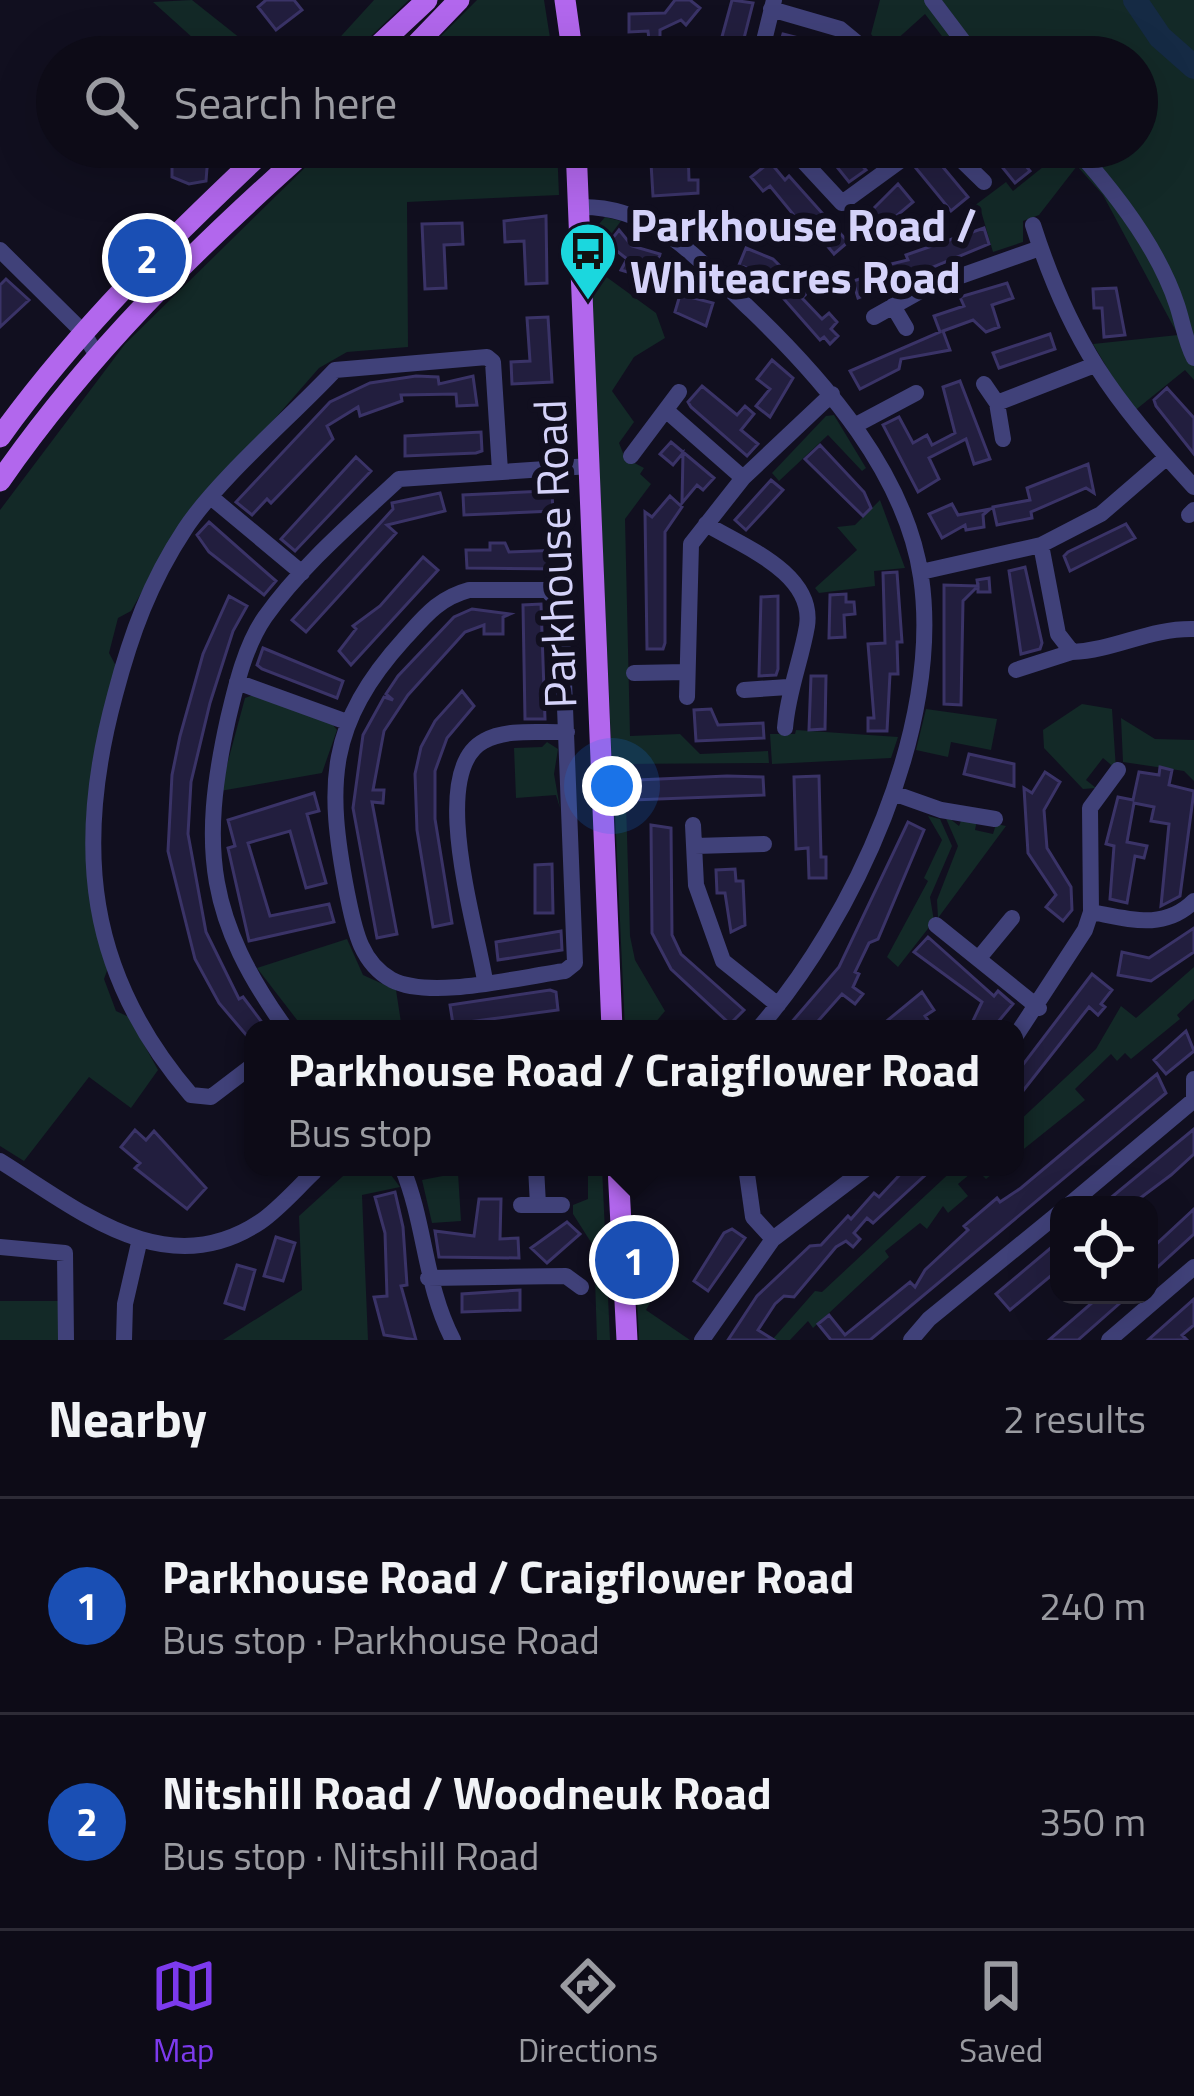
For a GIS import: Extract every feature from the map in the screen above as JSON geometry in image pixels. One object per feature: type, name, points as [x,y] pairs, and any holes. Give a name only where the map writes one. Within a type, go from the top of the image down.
[{"type":"main road","points":[[388,36],[427,0]]},
{"type":"main road","points":[[424,36],[459,0]]},
{"type":"main road","points":[[565,0],[570,36]]},
{"type":"main road","points":[[0,437],[83,332],[245,168]]},
{"type":"main road","points":[[0,481],[96,354],[202,242],[286,168]]},
{"type":"main road","name":"Parkhouse Road","points":[[577,168],[612,1020]]},
{"type":"main road","points":[[618,1176],[627,1340]]},
{"type":"street","points":[[932,0],[959,36]]},
{"type":"street","points":[[765,36],[773,4],[852,36]]},
{"type":"street","points":[[810,168],[842,203],[891,168]]},
{"type":"street","points":[[970,168],[985,182]]},
{"type":"street","points":[[1093,168],[1152,254],[1177,303],[1194,358]]},
{"type":"street","points":[[579,207],[626,210],[657,225],[808,364],[854,426],[896,504],[921,572],[922,658],[893,793],[829,930],[766,1020]]},
{"type":"street","points":[[1033,225],[1092,366],[1130,419],[1194,487]]},
{"type":"street","points":[[874,316],[924,289],[1040,248]]},
{"type":"street","points":[[0,250],[83,332],[96,354]]},
{"type":"street","points":[[893,306],[906,328]]},
{"type":"street","points":[[244,1072],[211,1097],[191,1095],[164,1064],[119,987],[93,883],[91,826],[100,748],[130,633],[188,524],[335,370],[487,357],[493,362],[500,471]]},
{"type":"street","points":[[997,403],[1092,366]]},
{"type":"street","points":[[984,384],[997,403],[1003,439]]},
{"type":"street","points":[[631,455],[679,392]]},
{"type":"street","points":[[854,426],[916,393]]},
{"type":"street","points":[[687,697],[689,550],[743,478],[832,394]]},
{"type":"street","points":[[668,412],[743,478]]},
{"type":"street","points":[[921,572],[1041,545],[1101,514],[1167,457]]},
{"type":"street","points":[[280,1020],[245,971],[215,880],[212,798],[237,682],[264,619],[302,573],[399,479],[590,466]]},
{"type":"street","points":[[212,498],[302,573]]},
{"type":"street","points":[[706,524],[781,569],[802,592],[808,623],[788,687],[785,728]]},
{"type":"street","points":[[1041,545],[1058,634],[1072,652]]},
{"type":"street","points":[[469,590],[547,590],[561,605],[567,732],[575,963],[565,971],[410,986],[382,973],[364,953],[355,932],[334,821],[334,771],[347,722],[378,668],[437,602],[469,590]]},
{"type":"street","points":[[1016,670],[1072,652],[1100,651],[1149,630],[1194,629]]},
{"type":"street","points":[[634,673],[686,672]]},
{"type":"street","points":[[237,682],[347,722]]},
{"type":"street","points":[[744,690],[788,687]]},
{"type":"street","points":[[485,981],[457,816],[458,770],[464,756],[498,734],[567,732]]},
{"type":"street","points":[[1024,1026],[1039,1008],[1091,913],[1090,808],[1118,770]]},
{"type":"street","points":[[893,793],[941,810],[995,819]]},
{"type":"street","points":[[693,825],[704,917],[723,962],[778,1005]]},
{"type":"street","points":[[695,846],[764,844]]},
{"type":"street","points":[[1091,913],[1148,923],[1180,914],[1194,901]]},
{"type":"street","points":[[979,958],[1012,918]]},
{"type":"street","points":[[936,926],[1039,1008]]},
{"type":"street","points":[[1080,1196],[1194,1100],[1194,1079]]},
{"type":"street","points":[[0,1161],[139,1243],[170,1249],[223,1240],[260,1222],[310,1176]]},
{"type":"street","points":[[405,1176],[424,1231],[428,1278],[453,1340]]},
{"type":"street","points":[[535,1176],[530,1205],[562,1205]]},
{"type":"street","points":[[747,1176],[748,1202],[773,1239]]},
{"type":"street","points":[[691,1314],[707,1333],[773,1239],[856,1176]]},
{"type":"street","points":[[911,1340],[928,1319],[1050,1220]]},
{"type":"street","points":[[124,1340],[125,1304],[139,1243]]},
{"type":"street","points":[[0,1247],[64,1253],[66,1340]]},
{"type":"street","points":[[428,1278],[574,1282],[580,1261]]},
{"type":"street","points":[[1108,1340],[1194,1267]]},
{"type":"green space","points":[[192,0],[237,36],[191,36],[153,2]]},
{"type":"green space","points":[[374,0],[409,0],[371,36],[341,36]]},
{"type":"green space","points":[[477,0],[544,0],[550,36],[441,36]]},
{"type":"green space","points":[[880,0],[1194,0],[1194,380],[1185,370],[1133,412],[1093,344],[1178,335],[1103,195],[1079,168],[1158,168],[1158,36],[942,36],[925,14],[901,36],[871,34]]},
{"type":"green space","points":[[305,168],[558,168],[559,195],[407,202],[408,347],[347,352],[319,368],[176,532],[131,611],[118,618],[109,653],[116,666],[93,760],[86,822],[108,968],[104,979],[116,1011],[129,1017],[158,1070],[131,1108],[89,1077],[24,1161],[0,1146],[0,510],[125,344]]},
{"type":"green space","points":[[1042,168],[1075,168],[1039,215],[1023,221],[1023,242],[993,252],[981,211],[974,206],[1006,182],[1013,191]]},
{"type":"green space","points":[[605,217],[621,221],[600,249],[601,273],[656,313],[665,338],[634,357],[612,391],[634,422],[619,443],[625,458],[644,468],[640,474],[651,484],[625,519],[630,736],[680,734],[700,754],[768,751],[769,763],[612,764],[589,236]]},
{"type":"green space","points":[[834,415],[866,468],[862,471],[828,435],[779,481],[772,473],[826,416]]},
{"type":"green space","points":[[880,500],[905,568],[874,571],[875,586],[819,593],[815,588],[857,550],[837,527],[855,525]]},
{"type":"green space","points":[[253,695],[330,721],[337,730],[322,773],[220,791],[245,698]]},
{"type":"green space","points":[[1082,704],[1112,709],[1116,769],[1103,758],[1086,780],[1096,788],[1083,789],[1044,748],[1043,730]]},
{"type":"green space","points":[[926,709],[997,719],[991,750],[951,742],[948,757],[916,750]]},
{"type":"green space","points":[[1121,718],[1155,739],[1194,740],[1194,781],[1184,771],[1123,762]]},
{"type":"green space","points":[[796,730],[898,737],[891,758],[772,764],[770,734],[795,734]]},
{"type":"green space","points":[[547,742],[558,749],[554,774],[560,808],[556,795],[516,798],[514,748],[542,747]]},
{"type":"green space","points":[[625,769],[630,936],[635,960],[665,1011],[658,1020],[625,1020],[613,770]]},
{"type":"green space","points":[[944,814],[959,826],[963,816],[977,820],[975,830],[993,834],[996,824],[1006,826],[938,918],[937,900],[958,846]]},
{"type":"green space","points":[[928,816],[940,819],[952,846],[930,897],[934,921],[898,967],[887,957],[928,881],[924,878],[942,840]]},
{"type":"green space","points":[[347,939],[363,975],[396,990],[401,1020],[297,1020],[257,968]]},
{"type":"green space","points":[[1194,967],[1194,999],[1177,1015],[1180,1019],[1131,1059],[1125,1053],[1117,1061],[1111,1054],[1075,1089],[1085,1100],[1024,1149],[1024,1117],[1096,1049],[1121,1006],[1136,1018]]},
{"type":"green space","points":[[343,1176],[392,1176],[400,1187],[362,1195],[368,1340],[223,1340],[302,1290],[299,1216]]},
{"type":"green space","points":[[458,1176],[461,1221],[432,1223],[422,1180]]},
{"type":"green space","points":[[588,1176],[602,1176],[610,1340],[597,1340],[594,1247],[573,1214],[573,1205],[588,1199]]},
{"type":"green space","points":[[946,1176],[968,1176],[958,1184],[968,1196],[948,1213],[943,1206],[927,1229],[920,1223],[885,1251],[889,1257],[813,1328],[808,1321],[790,1340],[772,1340],[815,1291],[822,1292]]},
{"type":"green space","points":[[672,1255],[672,1262],[646,1280],[645,1294],[651,1301],[646,1310],[690,1340],[639,1340],[635,1257]]},
{"type":"green space","points":[[0,1301],[59,1301],[60,1340],[0,1340]]},
{"type":"building","points":[[266,0],[294,0],[302,10],[276,30],[258,7]]},
{"type":"building","points":[[675,0],[690,0],[700,8],[686,25],[681,20],[660,30],[660,36],[629,32],[629,14],[665,13]]},
{"type":"building","points":[[732,0],[753,3],[745,36],[722,36]]},
{"type":"building","points":[[172,168],[207,168],[206,181],[189,184],[172,177]]},
{"type":"building","points":[[651,168],[689,168],[689,180],[698,180],[698,193],[653,196]]},
{"type":"building","points":[[762,168],[775,168],[785,180],[789,176],[848,242],[834,254],[820,237],[815,241],[770,186],[763,191],[751,177]]},
{"type":"building","points":[[838,168],[866,170],[849,182]]},
{"type":"building","points":[[916,168],[944,168],[968,197],[951,211]]},
{"type":"building","points":[[1003,168],[1028,168],[1030,171],[1015,183]]},
{"type":"building","points":[[898,184],[913,202],[881,229],[868,214]]},
{"type":"building","points":[[546,216],[547,283],[526,284],[524,241],[505,242],[504,221]]},
{"type":"building","points":[[462,223],[463,244],[444,245],[446,288],[425,289],[422,224]]},
{"type":"building","points":[[984,228],[989,244],[858,298],[853,281],[863,278],[861,271],[908,260],[906,255]]},
{"type":"building","points":[[619,230],[632,246],[660,254],[656,269],[686,278],[682,295],[713,303],[706,326],[675,312],[680,295],[659,289],[661,282],[621,270],[627,259],[608,244]]},
{"type":"building","points":[[746,248],[773,259],[807,293],[802,298],[822,319],[829,313],[837,322],[831,329],[838,336],[830,344],[824,337],[820,340],[762,274],[739,265]]},
{"type":"building","points":[[6,279],[29,300],[0,327],[0,285]]},
{"type":"building","points":[[1007,283],[1013,298],[992,305],[999,327],[986,332],[973,320],[943,331],[950,350],[901,359],[899,369],[860,389],[850,371],[940,332],[934,316],[964,306],[960,297]]},
{"type":"building","points":[[1116,288],[1125,335],[1104,337],[1102,308],[1094,308],[1093,289]]},
{"type":"building","points":[[548,317],[552,382],[512,384],[511,362],[530,361],[527,318]]},
{"type":"building","points":[[1050,334],[1055,349],[999,368],[993,353]]},
{"type":"building","points":[[772,360],[793,378],[770,417],[756,406],[770,389],[757,379]]},
{"type":"building","points":[[473,376],[477,405],[457,406],[456,394],[401,395],[402,401],[360,416],[358,407],[327,426],[333,439],[271,503],[267,499],[252,515],[236,502],[330,402],[370,383],[438,377],[439,384]]},
{"type":"building","points":[[960,381],[990,459],[974,464],[966,439],[929,458],[939,479],[918,492],[883,425],[899,417],[913,443],[927,435],[932,445],[955,433],[943,387]]},
{"type":"building","points":[[702,386],[737,415],[745,406],[754,414],[741,430],[758,444],[747,456],[691,407],[688,402]]},
{"type":"building","points":[[1167,388],[1194,418],[1194,454],[1156,406],[1154,400]]},
{"type":"building","points":[[481,432],[482,451],[476,453],[405,456],[405,436]]},
{"type":"building","points":[[671,442],[714,478],[703,490],[697,485],[682,503],[683,453],[673,465],[660,454]]},
{"type":"building","points":[[820,445],[864,492],[871,508],[863,516],[805,459]]},
{"type":"building","points":[[356,457],[371,471],[295,551],[281,539]]},
{"type":"building","points":[[1088,464],[1094,493],[1086,488],[1031,512],[1032,518],[997,525],[993,507],[1030,500],[1027,488]]},
{"type":"building","points":[[771,480],[783,490],[746,530],[735,520]]},
{"type":"building","points":[[440,493],[445,511],[387,525],[396,533],[306,632],[292,620],[393,509],[392,503]]},
{"type":"building","points":[[552,493],[553,511],[464,515],[463,495]]},
{"type":"building","points":[[670,496],[682,507],[665,532],[665,643],[663,649],[647,649],[645,512],[652,517]]},
{"type":"building","points":[[952,504],[958,515],[990,509],[983,515],[984,527],[966,530],[965,525],[942,538],[929,514]]},
{"type":"building","points":[[209,522],[276,581],[264,595],[209,552],[197,535]]},
{"type":"building","points":[[1126,524],[1135,538],[1070,571],[1064,556],[1068,552]]},
{"type":"building","points":[[490,543],[505,543],[509,552],[562,550],[562,569],[467,568],[466,550],[490,550]]},
{"type":"building","points":[[423,557],[438,570],[351,665],[339,651],[356,629],[353,626],[380,606]]},
{"type":"building","points":[[1025,567],[1042,643],[1040,649],[1021,654],[1009,571]]},
{"type":"building","points":[[897,572],[902,642],[897,642],[898,674],[890,674],[887,731],[868,731],[868,718],[874,718],[868,644],[885,643],[883,573]]},
{"type":"building","points":[[989,578],[990,592],[978,592],[977,580]]},
{"type":"building","points":[[944,585],[978,586],[963,601],[961,705],[944,704]]},
{"type":"building","points":[[846,594],[846,602],[854,602],[855,614],[844,615],[845,637],[829,638],[830,595]]},
{"type":"building","points":[[229,596],[247,606],[233,631],[210,703],[191,782],[188,834],[206,932],[239,999],[243,997],[260,1020],[244,1020],[244,1032],[219,1003],[195,959],[168,851],[172,775],[203,654]]},
{"type":"building","points":[[778,596],[778,669],[776,675],[759,676],[761,597]]},
{"type":"building","points":[[541,604],[545,719],[525,719],[523,605]]},
{"type":"building","points":[[472,609],[510,614],[503,617],[503,634],[484,634],[484,625],[465,632],[408,695],[384,731],[373,790],[384,790],[383,803],[372,802],[397,934],[377,938],[353,808],[363,735],[384,697],[393,700],[386,694],[398,676],[454,617]]},
{"type":"building","points":[[263,648],[343,681],[337,698],[262,669],[257,665]]},
{"type":"building","points":[[811,676],[826,676],[825,729],[809,730]]},
{"type":"building","points":[[462,691],[474,706],[447,738],[435,771],[435,819],[452,923],[433,927],[417,830],[415,774],[421,747],[435,721]]},
{"type":"building","points":[[711,709],[718,725],[763,723],[764,738],[696,741],[694,710]]},
{"type":"building","points":[[969,754],[1014,764],[1014,786],[964,774]]},
{"type":"building","points":[[1160,767],[1172,770],[1169,785],[1194,791],[1180,896],[1161,906],[1169,824],[1151,821],[1154,807],[1134,803],[1127,842],[1147,846],[1144,858],[1135,856],[1127,903],[1110,899],[1114,846],[1106,844],[1118,797],[1133,800],[1139,772],[1159,775]]},
{"type":"building","points":[[1045,772],[1060,782],[1044,810],[1047,848],[1071,887],[1072,910],[1063,921],[1046,907],[1056,895],[1028,853],[1024,788],[1032,793]]},
{"type":"building","points":[[819,776],[826,878],[809,878],[808,848],[796,849],[794,777]]},
{"type":"building","points":[[763,777],[764,795],[633,800],[632,782],[637,780]]},
{"type":"building","points":[[314,793],[319,811],[307,814],[326,883],[306,888],[290,831],[248,843],[270,916],[329,904],[334,922],[249,941],[228,848],[235,846],[228,820]]},
{"type":"building","points":[[908,822],[924,830],[878,939],[869,943],[855,972],[859,974],[853,987],[863,994],[855,1004],[842,994],[819,1020],[793,1020],[839,967]]},
{"type":"building","points":[[651,825],[671,828],[672,935],[681,954],[744,1010],[734,1020],[726,1020],[671,969],[652,933]]},
{"type":"building","points":[[552,864],[553,913],[535,913],[535,865]]},
{"type":"building","points":[[735,869],[736,881],[743,881],[745,925],[731,932],[725,893],[717,893],[716,870]]},
{"type":"building","points":[[1194,928],[1194,952],[1151,981],[1118,975],[1122,952],[1149,958]]},
{"type":"building","points":[[561,931],[562,950],[498,960],[496,942]]},
{"type":"building","points":[[928,937],[994,996],[998,991],[1013,1004],[1000,1020],[973,1020],[982,1002],[914,952]]},
{"type":"building","points":[[1092,974],[1112,990],[1098,1015],[1089,1007],[1024,1090],[1024,1063]]},
{"type":"building","points":[[550,990],[556,992],[558,1010],[452,1020],[450,1005]]},
{"type":"building","points":[[922,992],[934,1010],[925,1016],[928,1020],[888,1020]]},
{"type":"building","points":[[1186,1031],[1194,1051],[1166,1074],[1154,1060]]},
{"type":"building","points":[[1157,1074],[1166,1093],[870,1340],[831,1340],[818,1324],[829,1315],[845,1335],[910,1282],[915,1287],[925,1270],[968,1230],[964,1226],[997,1198],[1000,1202],[1021,1188]]},
{"type":"building","points":[[1194,1129],[1194,1154],[1171,1175],[1143,1196],[1113,1196]]},
{"type":"building","points":[[135,1130],[146,1140],[154,1131],[206,1188],[187,1209],[135,1168],[140,1163],[121,1147]]},
{"type":"building","points":[[899,1176],[924,1176],[873,1223],[867,1218],[854,1233],[860,1239],[853,1247],[846,1241],[836,1247],[794,1297],[784,1296],[775,1304],[758,1330],[774,1340],[728,1340],[757,1296],[810,1246],[821,1245],[848,1216],[851,1219],[874,1193],[879,1197]]},
{"type":"building","points":[[395,1192],[407,1285],[401,1286],[416,1340],[384,1335],[374,1297],[387,1296],[385,1233],[375,1197]]},
{"type":"building","points":[[479,1199],[501,1199],[500,1239],[518,1238],[519,1258],[439,1257],[435,1231],[474,1236]]},
{"type":"building","points":[[1194,1209],[1194,1234],[1158,1267],[1158,1243]]},
{"type":"building","points":[[567,1222],[580,1234],[547,1263],[531,1248]]},
{"type":"building","points":[[732,1229],[745,1238],[708,1291],[694,1281],[724,1233]]},
{"type":"building","points":[[276,1237],[295,1243],[283,1281],[264,1276]]},
{"type":"building","points":[[1050,1249],[1050,1277],[1010,1310],[996,1294]]},
{"type":"building","points":[[237,1265],[255,1270],[244,1309],[225,1303]]},
{"type":"building","points":[[520,1290],[520,1310],[462,1312],[462,1294]]},
{"type":"building","points":[[1194,1299],[1194,1325],[1182,1335],[1187,1340],[1148,1340]]},
{"type":"building","points":[[1091,1304],[1119,1304],[1078,1340],[1049,1340]]},
{"type":"waterway","points":[[1135,0],[1160,37],[1194,67]]},
{"type":"place","name":"Nitshill Road / Woodneuk Road","points":[[147,258]]},
{"type":"place","name":"Parkhouse Road / Whiteacres Road","points":[[588,302]]},
{"type":"place","name":"Parkhouse Road / Craigflower Road","points":[[634,1260]]}]
